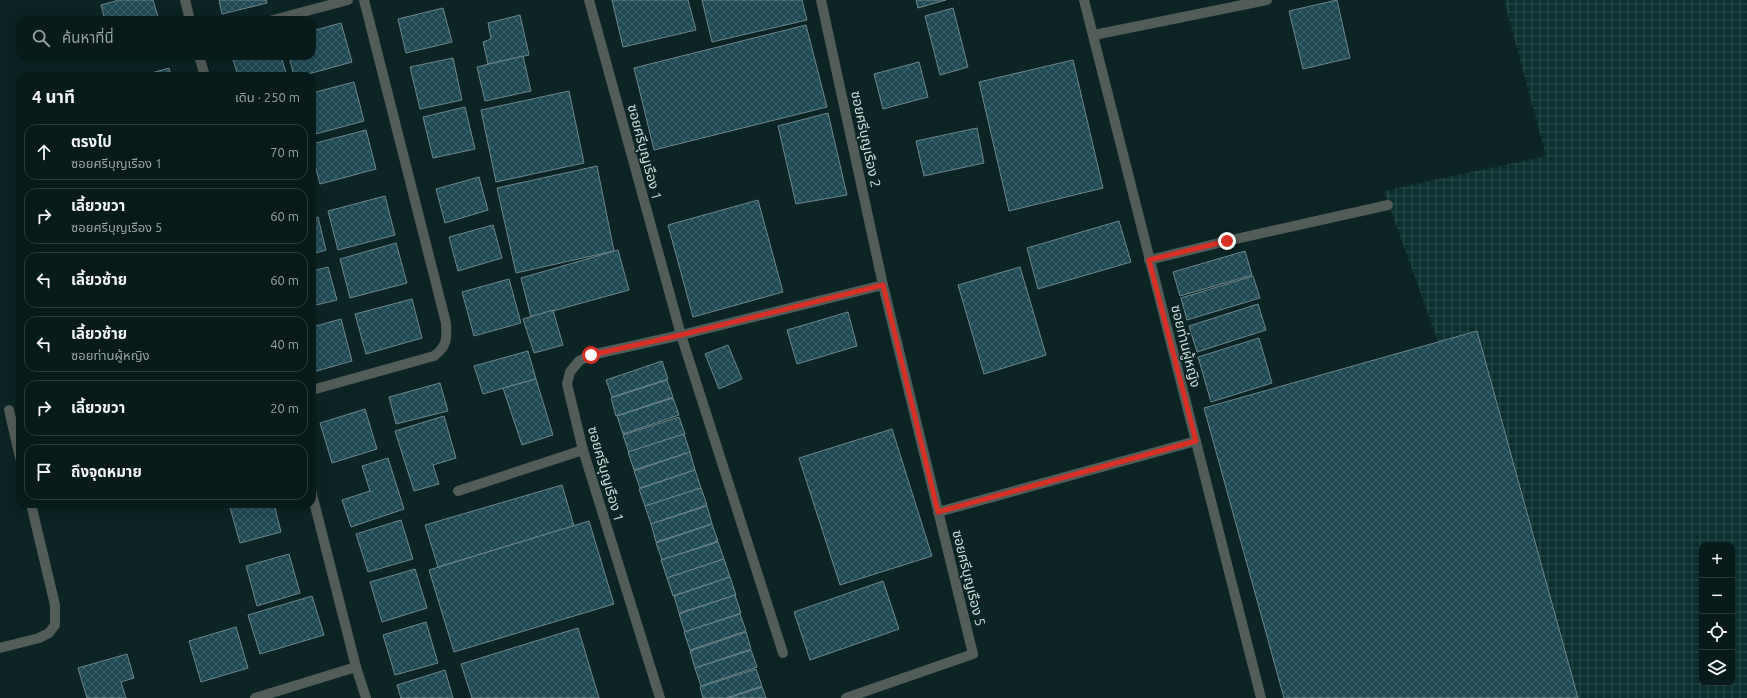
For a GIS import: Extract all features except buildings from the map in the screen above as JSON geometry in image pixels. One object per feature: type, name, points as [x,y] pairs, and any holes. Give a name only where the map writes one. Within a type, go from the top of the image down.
[{"type":"street","points":[[185,0],[189,16]]},
{"type":"street","points":[[288,16],[348,0]]},
{"type":"street","points":[[316,389],[434,356],[444,349],[446,337],[446,323],[364,0]]},
{"type":"street","name":"ซอยศรีบุญเรือง 1","points":[[589,0],[681,335]]},
{"type":"street","name":"ซอยศรีบุญเรือง 2","points":[[821,0],[883,285]]},
{"type":"street","name":"ซอยท่านผู้หญิง","points":[[1084,0],[1261,698]]},
{"type":"street","points":[[1094,35],[1266,0]]},
{"type":"street","points":[[200,60],[203,72]]},
{"type":"street","points":[[1149,260],[1388,205]]},
{"type":"street","name":"ซอยศรีบุญเรือง 1","points":[[660,698],[583,450],[567,384],[570,372],[579,361],[591,355],[681,335],[883,285]]},
{"type":"street","name":"ซอยศรีบุญเรือง 5","points":[[846,698],[973,654],[883,285]]},
{"type":"street","points":[[681,335],[783,653]]},
{"type":"street","points":[[9,410],[16,441]]},
{"type":"street","points":[[938,512],[1196,441]]},
{"type":"street","points":[[458,491],[583,450]]},
{"type":"street","points":[[0,648],[39,638],[49,633],[54,625],[55,605],[32,508]]},
{"type":"street","points":[[316,508],[356,667],[366,698]]},
{"type":"street","points":[[255,698],[356,667]]},
{"type":"shaded area","points":[[1504,0],[1747,0],[1747,698],[1566,698],[1384,191],[1546,156]]},
{"type":"route","points":[[591,355],[681,335],[883,285],[938,512],[1196,441],[1149,260],[1227,241]]}]
